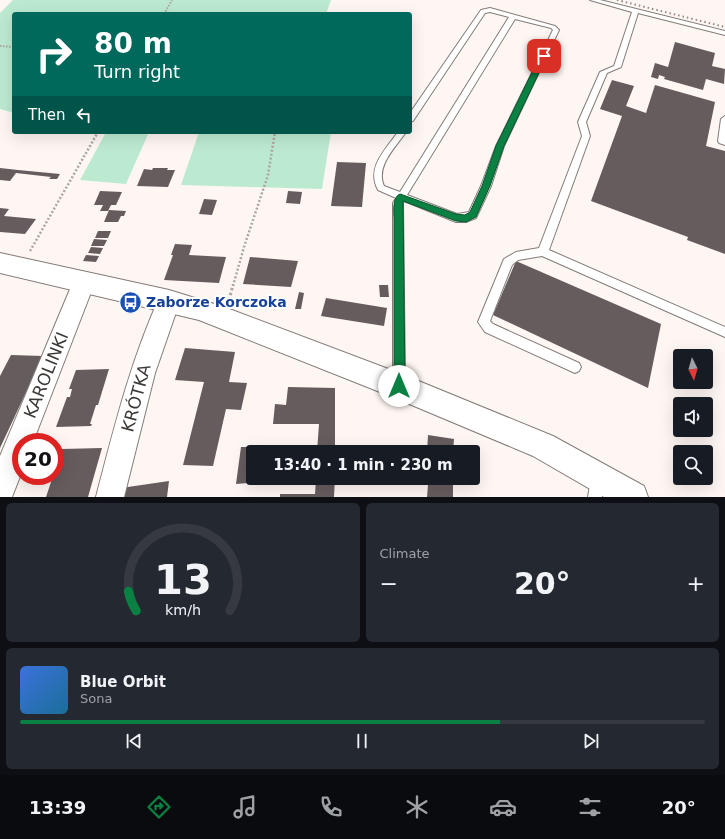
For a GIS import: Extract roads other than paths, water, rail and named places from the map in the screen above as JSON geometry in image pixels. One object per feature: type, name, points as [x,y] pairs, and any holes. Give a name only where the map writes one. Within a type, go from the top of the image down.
[{"type":"street","points":[[0,264],[200,309],[399,386],[543,446],[596,487],[633,497]]},
{"type":"street","name":"KAROLINKI","points":[[0,491],[84,282]]},
{"type":"street","name":"KRÓTKA","points":[[110,497],[140,378],[160,320],[169,301]]},
{"type":"lane","points":[[593,0],[725,33]]},
{"type":"lane","points":[[401,134],[381,163],[376,177],[381,188],[400,197],[456,218],[466,218],[473,215],[486,186],[500,146],[556,30],[553,27],[490,10],[483,11],[412,116]]},
{"type":"lane","points":[[543,252],[586,136],[582,122],[604,72],[617,66],[635,10]]},
{"type":"lane","points":[[399,386],[398,202],[513,16]]},
{"type":"lane","points":[[725,119],[722,140],[725,142]]},
{"type":"lane","points":[[575,367],[489,328],[484,322],[508,262],[516,256],[543,252],[725,332]]},
{"type":"railway","points":[[617,0],[725,27]]},
{"type":"place","name":"Zaborze Korczoka","points":[[131,302]]}]
